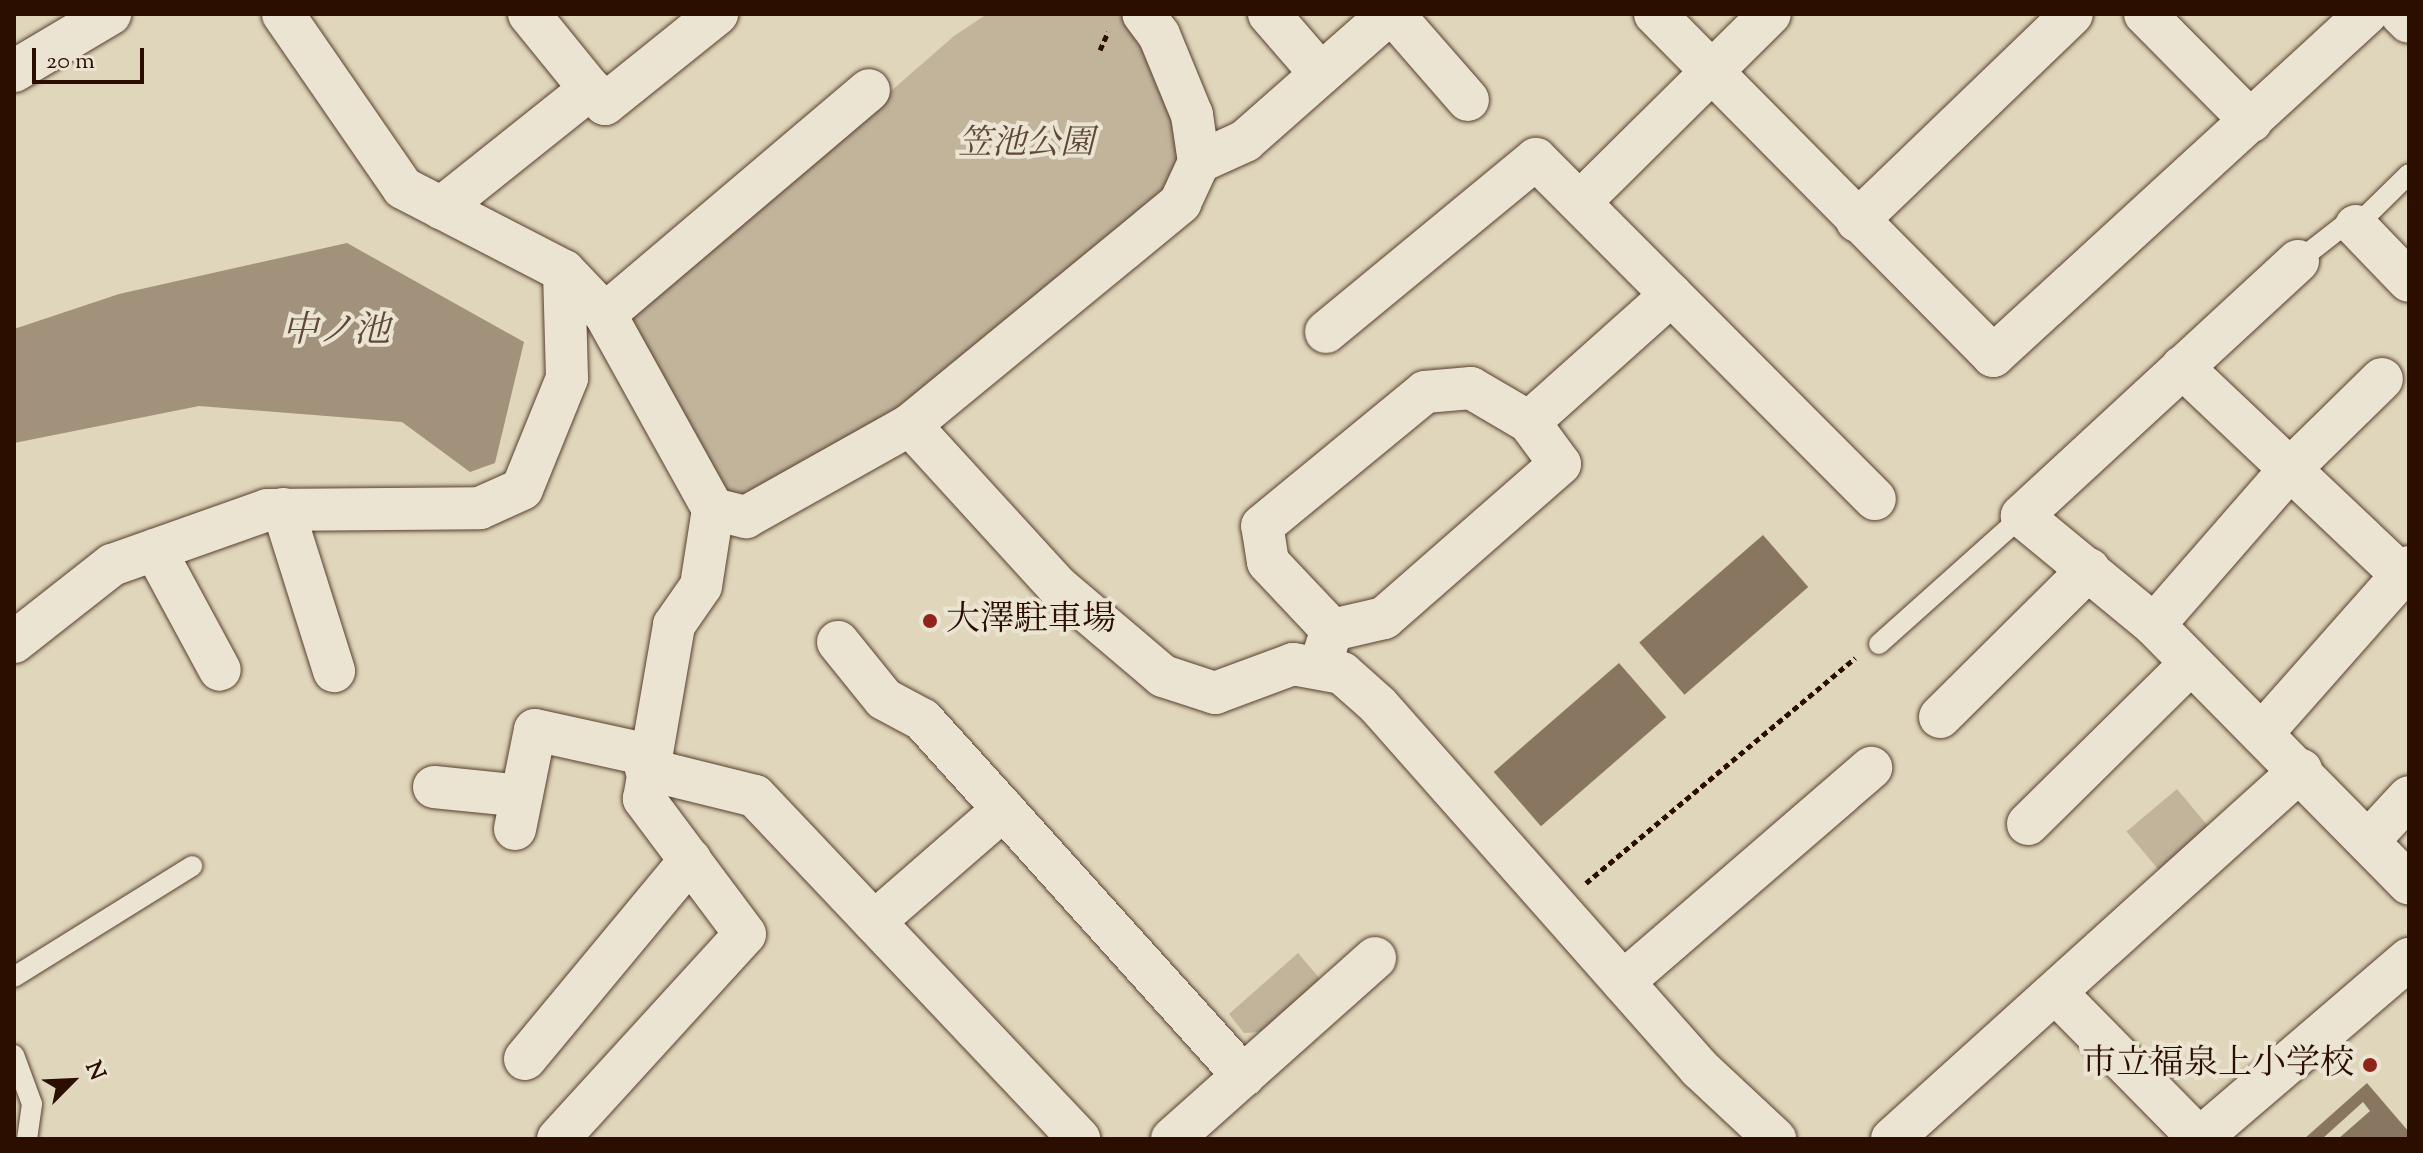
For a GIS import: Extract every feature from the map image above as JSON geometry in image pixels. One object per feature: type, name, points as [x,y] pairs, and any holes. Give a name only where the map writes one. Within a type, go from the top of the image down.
[{"type":"street","points":[[14,71],[110,14]]},
{"type":"street","points":[[283,14],[403,188],[564,271],[605,314],[713,509],[701,586],[674,625],[647,762],[644,799],[745,934],[558,1139]]},
{"type":"street","points":[[529,14],[605,104],[717,14]]},
{"type":"street","points":[[713,509],[746,517],[910,425],[1180,203],[1199,162],[1192,115],[1159,35],[1143,14]]},
{"type":"street","points":[[1269,14],[1321,74]]},
{"type":"street","points":[[1199,162],[1245,141],[1391,14],[1468,100]]},
{"type":"street","points":[[1655,14],[2004,368],[2251,121],[2366,14]]},
{"type":"street","points":[[1580,202],[1770,14]]},
{"type":"street","points":[[1857,221],[2072,14]]},
{"type":"street","points":[[2145,14],[2251,121]]},
{"type":"street","points":[[2401,14],[2409,22]]},
{"type":"street","points":[[441,208],[590,89]]},
{"type":"street","points":[[605,314],[869,90]]},
{"type":"street","points":[[1326,332],[1536,159],[1875,499]]},
{"type":"street","points":[[2356,226],[2409,281]]},
{"type":"street","points":[[2298,261],[2022,516],[2154,625],[2190,664],[2264,731],[2370,839],[2409,884]]},
{"type":"street","points":[[14,642],[112,565],[283,509],[480,508],[522,489],[567,378],[564,271]]},
{"type":"street","points":[[1529,422],[1671,295]]},
{"type":"street","points":[[2182,367],[2404,581],[2264,731]]},
{"type":"street","points":[[2154,625],[2289,470],[2382,379]]},
{"type":"street","points":[[910,425],[1057,586],[1163,676],[1215,693],[1293,664],[1326,648],[1384,618],[1560,464],[1529,422],[1471,388],[1425,392],[1262,526],[1268,562],[1326,648],[1342,673],[1378,705],[1700,1069],[1775,1139]]},
{"type":"street","points":[[283,509],[334,671]]},
{"type":"street","points":[[155,550],[220,670]]},
{"type":"street","points":[[1940,717],[2089,569]]},
{"type":"street","points":[[838,642],[884,699],[923,720],[1243,1076]]},
{"type":"street","points":[[2028,824],[2190,664]]},
{"type":"street","points":[[434,787],[519,812],[535,730],[755,796],[1079,1139]]},
{"type":"street","points":[[1623,982],[1873,770]]},
{"type":"street","points":[[1892,1139],[2301,770]]},
{"type":"street","points":[[2370,839],[2409,797]]},
{"type":"street","points":[[874,922],[1004,809]]},
{"type":"street","points":[[525,1059],[690,860]]},
{"type":"street","points":[[1172,1139],[1375,958]]},
{"type":"street","points":[[2056,993],[2199,1139],[2409,959]]},
{"type":"lane","points":[[2298,261],[2343,226],[2356,226],[2409,174]]},
{"type":"lane","points":[[1879,644],[2022,516]]},
{"type":"lane","points":[[14,977],[192,866]]},
{"type":"lane","points":[[14,1055],[32,1104],[27,1139]]},
{"type":"path","points":[[1561,911],[1578,889],[1870,645],[1879,644]]},
{"type":"green space","name":"笠池公園","points":[[987,14],[1123,14],[1179,119],[1183,162],[1163,201],[894,416],[746,501],[727,497],[631,318],[954,36]]},
{"type":"green space","points":[[2177,789],[2213,832],[2162,874],[2126,831]]},
{"type":"green space","points":[[1298,953],[1321,980],[1260,1032],[1244,1033],[1229,1014]]},
{"type":"water","name":"中ノ池","points":[[347,243],[524,342],[495,463],[470,472],[402,422],[199,406],[14,443],[14,329],[119,294]]},
{"type":"building","points":[[1763,535],[1808,587],[1684,695],[1639,643]]},
{"type":"building","points":[[1619,663],[1666,717],[1541,826],[1494,772]]},
{"type":"building","points":[[2367,1083],[2409,1132],[2409,1139],[2338,1139],[2370,1111],[2363,1102],[2322,1139],[2304,1139]]},
{"type":"place","name":"大澤駐車場","points":[[930,621]]},
{"type":"place","name":"市立福泉上小学校","points":[[2370,1065]]}]
